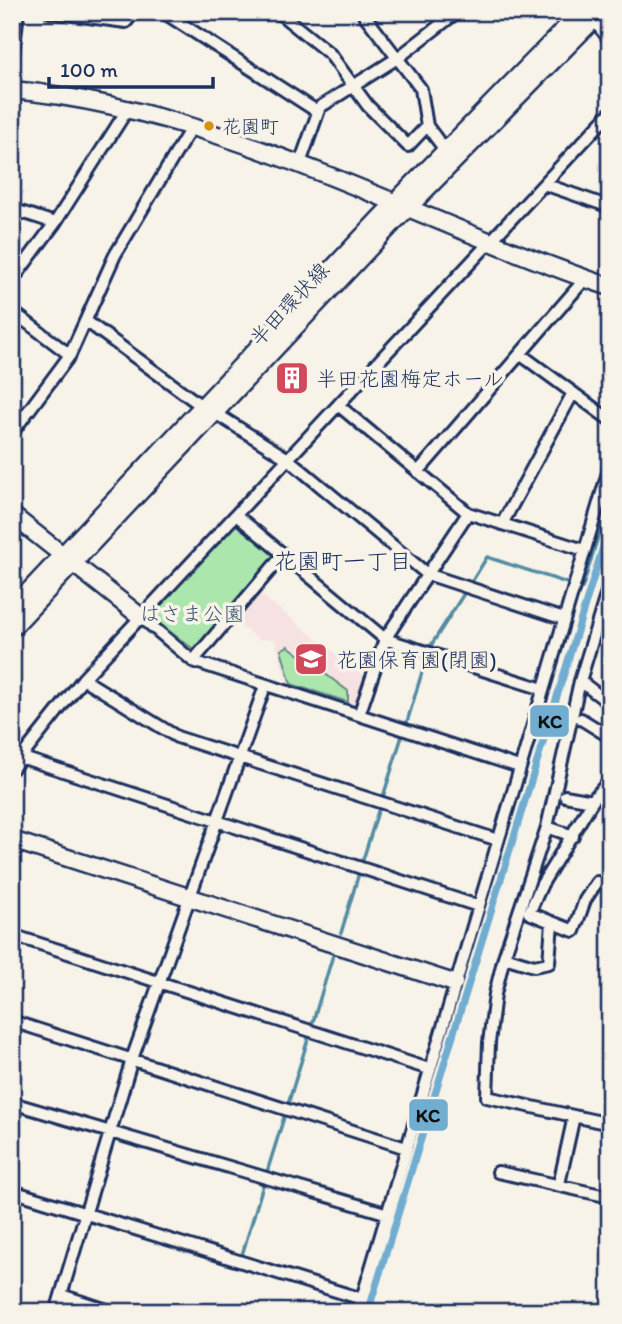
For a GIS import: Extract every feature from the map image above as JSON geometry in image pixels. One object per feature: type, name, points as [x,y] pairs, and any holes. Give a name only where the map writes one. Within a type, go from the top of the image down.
[{"type":"street","points":[[12,63],[18,12]]},
{"type":"street","points":[[50,12],[126,22],[134,12]]},
{"type":"street","points":[[163,12],[318,112]]},
{"type":"street","points":[[278,12],[330,54],[368,106],[408,146],[427,126]]},
{"type":"street","points":[[362,12],[400,57],[421,89],[427,126],[445,150]]},
{"type":"street","points":[[592,14],[610,36]]},
{"type":"street","name":"半田環状線","points":[[401,205],[445,150],[592,14]]},
{"type":"street","name":"半田環状線","points":[[12,609],[68,558],[401,205],[592,14]]},
{"type":"street","points":[[299,166],[320,107],[400,57],[449,15]]},
{"type":"street","points":[[12,90],[86,98],[129,107],[299,166],[401,205],[489,243],[610,288]]},
{"type":"street","points":[[12,281],[55,223],[129,107]]},
{"type":"street","points":[[12,769],[83,679],[610,113]]},
{"type":"street","points":[[12,433],[70,355],[115,256],[191,128]]},
{"type":"street","points":[[544,184],[610,206]]},
{"type":"street","points":[[12,209],[55,223]]},
{"type":"street","points":[[418,472],[585,279]]},
{"type":"street","points":[[12,311],[70,355]]},
{"type":"street","points":[[86,321],[209,410],[288,459],[427,574],[564,620]]},
{"type":"street","points":[[520,354],[610,420]]},
{"type":"street","points":[[502,524],[573,393]]},
{"type":"street","points":[[338,405],[468,513],[584,550]]},
{"type":"street","points":[[358,1312],[385,1213],[610,466]]},
{"type":"street","points":[[359,715],[384,639],[468,513]]},
{"type":"street","points":[[12,515],[193,661],[519,767]]},
{"type":"street","points":[[236,515],[384,639],[543,689]]},
{"type":"street","points":[[193,661],[283,555]]},
{"type":"street","name":"半田環状線","points":[[12,628],[68,558]]},
{"type":"street","points":[[610,582],[580,681],[547,827],[504,957],[495,994],[489,1043],[487,1097],[610,1124]]},
{"type":"street","points":[[83,679],[177,737],[498,840]]},
{"type":"street","points":[[580,681],[605,701]]},
{"type":"street","points":[[56,1312],[132,1059],[265,686]]},
{"type":"street","points":[[581,719],[610,737]]},
{"type":"street","points":[[20,757],[478,906]]},
{"type":"street","points":[[597,882],[584,900],[573,931],[529,913],[542,884],[593,801],[610,780]]},
{"type":"street","points":[[565,796],[593,801]]},
{"type":"street","points":[[547,827],[573,836]]},
{"type":"street","points":[[12,840],[454,984]]},
{"type":"street","points":[[504,957],[534,966],[549,963],[552,922]]},
{"type":"street","points":[[12,935],[429,1069]]},
{"type":"street","points":[[12,1021],[405,1148]]},
{"type":"street","points":[[12,1103],[385,1213]]},
{"type":"street","points":[[559,1184],[574,1116]]},
{"type":"street","points":[[498,1172],[610,1197]]},
{"type":"street","points":[[12,1191],[362,1299]]},
{"type":"street","points":[[61,1295],[114,1312]]},
{"type":"shaded area","name":"花園保育園(閉園)","points":[[259,593],[366,678],[357,703],[353,705],[287,684],[275,639],[260,640],[235,622]]},
{"type":"green space","name":"はさま公園","points":[[235,524],[272,552],[273,557],[196,651],[152,618],[152,613]]},
{"type":"green space","points":[[288,646],[348,691],[348,702],[291,684],[281,650]]},
{"type":"waterway","points":[[606,510],[610,499]]},
{"type":"waterway","points":[[580,587],[583,588],[601,529]]},
{"type":"waterway","points":[[471,583],[487,557],[567,583]]},
{"type":"waterway","points":[[430,647],[465,592]]},
{"type":"waterway","points":[[407,722],[426,659]]},
{"type":"waterway","points":[[383,797],[402,736]]},
{"type":"waterway","points":[[362,863],[379,808]]},
{"type":"waterway","points":[[341,933],[359,873]]},
{"type":"waterway","points":[[312,1025],[333,955]]},
{"type":"waterway","points":[[288,1104],[309,1036]]},
{"type":"waterway","points":[[267,1172],[285,1114]]},
{"type":"waterway","points":[[242,1255],[264,1182]]},
{"type":"transit line","name":"KC","points":[[368,1312],[610,524]]},
{"type":"place","name":"花園町","points":[[209,126]]},
{"type":"place","name":"半田花園梅定ホール","points":[[292,378]]},
{"type":"place","name":"花園保育園(閉園)","points":[[311,659]]},
{"type":"district","name":"花園町一丁目","points":[[343,561]]}]
